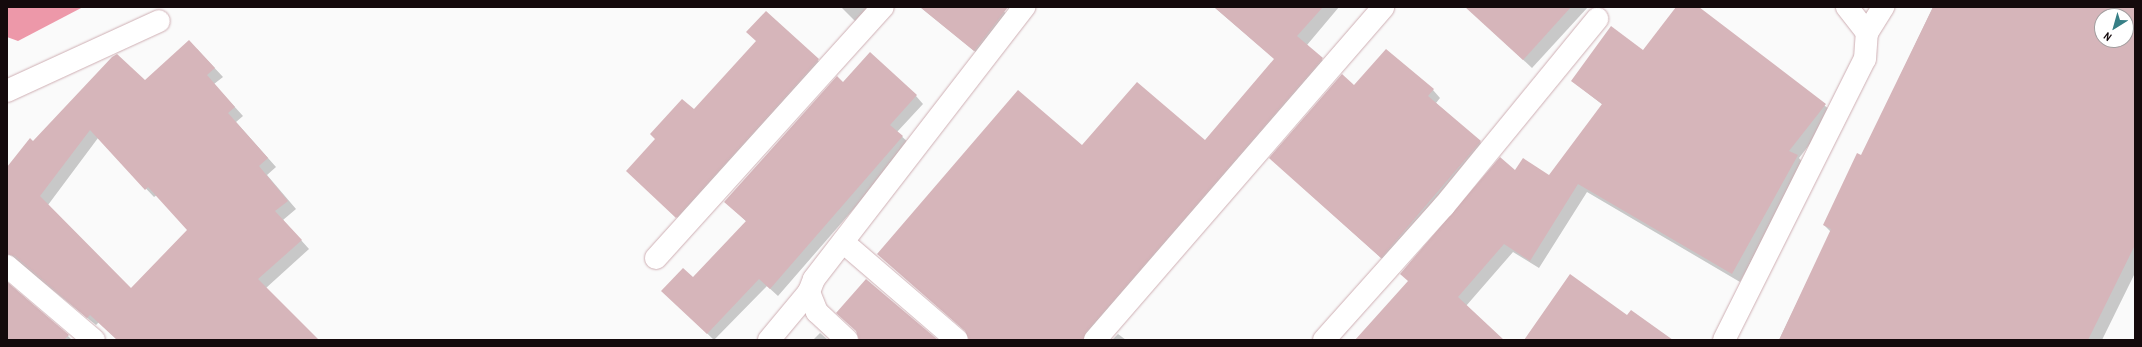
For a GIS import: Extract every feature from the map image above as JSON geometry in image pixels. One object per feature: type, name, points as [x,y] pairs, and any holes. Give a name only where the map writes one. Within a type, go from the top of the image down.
[{"type":"street","points":[[656,258],[883,7]]},
{"type":"street","points":[[769,340],[809,292],[814,279],[1024,7]]},
{"type":"street","points":[[1095,340],[1383,7]]},
{"type":"street","points":[[1847,7],[1867,33]]},
{"type":"street","points":[[1724,340],[1865,59],[1867,33],[1883,7]]},
{"type":"street","points":[[1324,340],[1444,206],[1597,19]]},
{"type":"street","points":[[7,91],[159,21]]},
{"type":"street","points":[[843,242],[957,340]]},
{"type":"street","points":[[7,266],[94,340]]},
{"type":"street","points":[[809,292],[817,312],[847,340]]},
{"type":"shaded area","points":[[7,7],[83,7],[18,41],[7,37]]},
{"type":"building","points":[[920,7],[1008,7],[974,51]]},
{"type":"building","points":[[1214,7],[1323,7],[1297,36],[1323,58],[1086,332],[1083,340],[969,340],[965,331],[877,254],[1018,90],[1082,145],[1137,82],[1205,140],[1274,59]]},
{"type":"building","points":[[1465,7],[1571,7],[1523,60]]},
{"type":"building","points":[[1676,7],[1699,7],[1826,104],[1789,151],[1798,155],[1732,274],[1578,184],[1530,261],[1504,244],[1458,297],[1504,340],[1355,340],[1408,281],[1400,274],[1500,157],[1515,170],[1523,158],[1549,175],[1602,104],[1571,81],[1611,26],[1643,50]]},
{"type":"building","points":[[1933,7],[2135,7],[2135,245],[2088,340],[1779,340],[1831,229],[1823,225],[1857,153],[1861,155]]},
{"type":"building","points":[[766,11],[819,59],[676,218],[626,171],[655,139],[650,134],[682,99],[694,109],[756,41],[746,32]]},
{"type":"building","points":[[189,40],[215,68],[207,75],[235,107],[228,113],[268,158],[259,166],[288,201],[275,211],[302,240],[258,279],[319,340],[117,340],[90,315],[87,318],[15,256],[7,254],[7,167],[30,138],[33,141],[112,57],[117,54],[145,80]],"holes":[[[90,130],[145,190],[148,187],[187,230],[131,288],[40,196]]]},
{"type":"building","points":[[1386,49],[1434,89],[1428,96],[1481,141],[1381,258],[1269,158],[1342,74],[1354,85]]},
{"type":"building","points":[[870,52],[917,95],[890,125],[903,136],[770,289],[759,279],[707,334],[661,291],[683,268],[693,277],[746,221],[724,202],[837,76],[843,82]]},
{"type":"building","points":[[1570,274],[1627,315],[1631,310],[1673,340],[1524,340]]},
{"type":"building","points":[[866,279],[938,340],[859,340],[856,331],[836,313]]},
{"type":"building","points":[[7,282],[69,335],[64,340],[7,340]]}]
